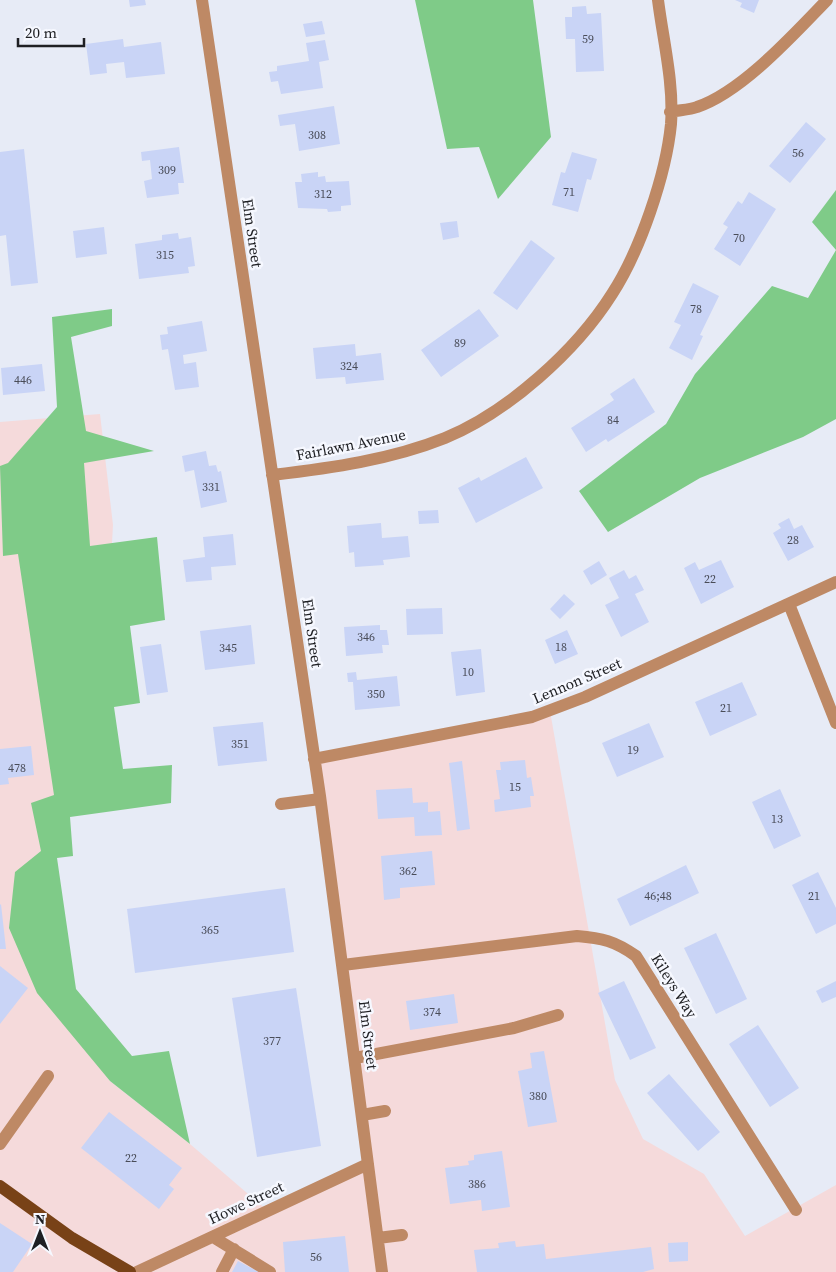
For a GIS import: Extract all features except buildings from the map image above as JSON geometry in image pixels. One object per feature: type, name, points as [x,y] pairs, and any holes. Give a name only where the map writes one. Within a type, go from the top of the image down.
[{"type":"main road","points":[[0,1186],[72,1238],[130,1272]]},
{"type":"street","name":"Elm Street","points":[[202,0],[320,799],[382,1272]]},
{"type":"street","name":"Fairlawn Avenue","points":[[272,475],[366,461],[421,447],[447,437],[503,404],[560,357],[588,327],[612,294],[626,268],[649,214],[666,153],[670,93],[658,0]]},
{"type":"street","points":[[670,112],[697,107],[731,88],[757,69],[827,0]]},
{"type":"street","name":"Lennon Street","points":[[314,759],[532,717],[585,697],[836,582]]},
{"type":"street","points":[[788,604],[836,723]]},
{"type":"street","points":[[281,804],[320,799]]},
{"type":"street","name":"Kileys Way","points":[[343,965],[577,936],[604,938],[622,946],[636,956],[796,1210]]},
{"type":"street","points":[[354,1058],[514,1028],[558,1015]]},
{"type":"street","points":[[0,1144],[48,1076]]},
{"type":"street","points":[[362,1114],[385,1111]]},
{"type":"street","name":"Howe Street","points":[[137,1272],[368,1164]]},
{"type":"street","points":[[378,1238],[402,1235]]},
{"type":"street","points":[[213,1237],[270,1272]]},
{"type":"street","points":[[222,1272],[234,1249]]},
{"type":"shaded area","points":[[100,414],[113,525],[107,632],[54,796],[57,1001],[110,1081],[190,1144],[268,1211],[368,1164],[314,759],[550,711],[615,1080],[643,1139],[704,1174],[745,1236],[836,1185],[836,1272],[0,1272],[0,422]]},
{"type":"green space","points":[[415,0],[533,0],[551,137],[498,199],[479,147],[447,149]]},
{"type":"green space","points":[[836,190],[836,250],[812,222]]},
{"type":"green space","points":[[836,250],[836,419],[803,437],[700,478],[608,532],[579,491],[666,424],[695,374],[772,286],[808,298]]},
{"type":"green space","points":[[112,309],[112,326],[71,337],[86,431],[154,451],[84,463],[90,546],[157,537],[165,620],[130,626],[140,703],[114,707],[123,769],[172,765],[171,803],[70,817],[73,856],[57,858],[76,989],[132,1056],[169,1051],[190,1144],[110,1081],[37,993],[9,928],[15,872],[41,851],[31,803],[54,795],[18,554],[3,556],[0,466],[8,463],[57,407],[52,317]]}]
